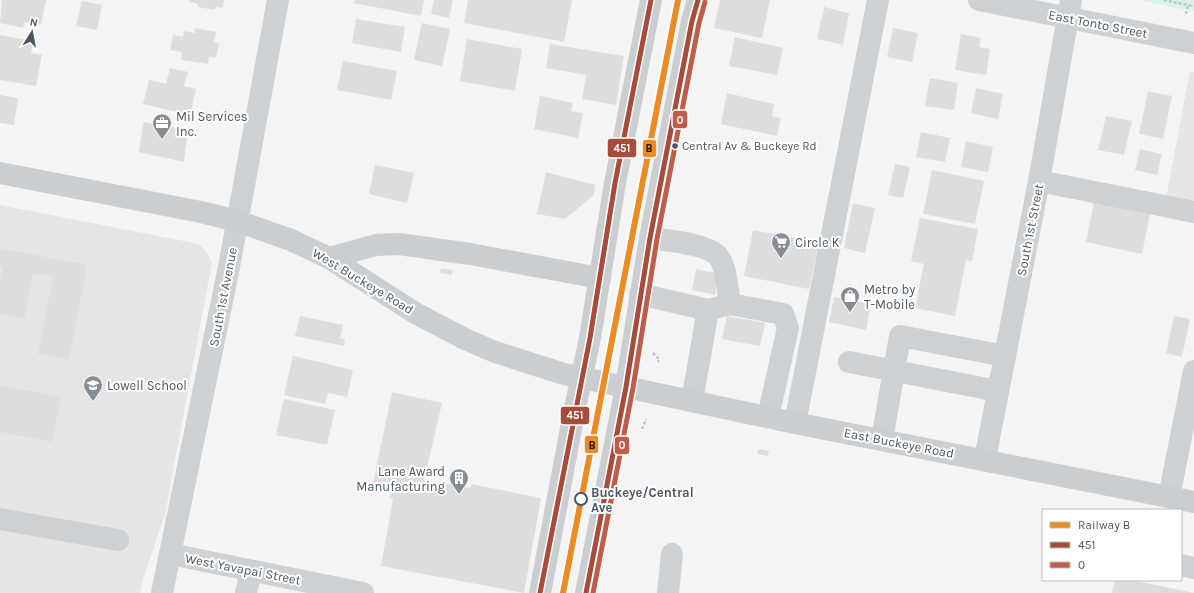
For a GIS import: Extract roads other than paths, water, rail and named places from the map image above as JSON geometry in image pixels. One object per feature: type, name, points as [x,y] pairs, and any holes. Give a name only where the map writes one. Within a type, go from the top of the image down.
[{"type":"main road","points":[[540,593],[573,418],[593,380],[600,278],[614,183],[651,0]]},
{"type":"main road","points":[[586,593],[626,386],[650,238],[692,21],[698,0]]},
{"type":"main road","name":"West Buckeye Road","points":[[0,173],[201,212],[237,221],[291,240],[329,258],[417,314],[465,339],[520,361],[593,380]]},
{"type":"main road","points":[[329,258],[376,245],[398,244],[455,251],[600,278]]},
{"type":"main road","name":"East Buckeye Road","points":[[593,380],[795,423],[985,459],[1194,502]]},
{"type":"street","name":"South 1st Avenue","points":[[162,593],[237,221],[278,0]]},
{"type":"street","points":[[795,423],[878,0]]},
{"type":"street","name":"East Tonto Street","points":[[979,0],[1070,9],[1194,43]]},
{"type":"street","name":"South 1st Street","points":[[985,459],[1039,181],[1070,9]]},
{"type":"street","points":[[1039,181],[1194,212]]},
{"type":"street","points":[[650,238],[708,249],[719,257],[724,273],[730,304]]},
{"type":"street","points":[[640,294],[708,310],[730,304],[783,314],[788,328],[768,417]]},
{"type":"street","points":[[692,401],[708,310]]},
{"type":"street","points":[[882,440],[900,336],[1005,356]]},
{"type":"street","points":[[849,362],[998,391]]},
{"type":"street","points":[[1169,497],[1194,371]]},
{"type":"street","points":[[0,520],[118,540]]},
{"type":"street","name":"West Yavapai Street","points":[[170,554],[363,593]]},
{"type":"street","points":[[668,593],[672,554]]},
{"type":"street","points":[[1182,565],[1194,568]]},
{"type":"street","points":[[246,593],[251,571]]},
{"type":"rail line","name":"B","points":[[563,593],[678,0]]},
{"type":"place","name":"Mil Services Inc.","points":[[162,140]]},
{"type":"place","name":"Central Av & Buckeye Rd","points":[[675,146]]},
{"type":"place","name":"Circle K","points":[[781,259]]},
{"type":"place","name":"Metro by T-Mobile","points":[[850,313]]},
{"type":"place","name":"Lowell School","points":[[93,402]]},
{"type":"place","name":"Lane Award Manufacturing","points":[[459,495]]},
{"type":"place","name":"Buckeye/Central Ave","points":[[581,499]]}]
